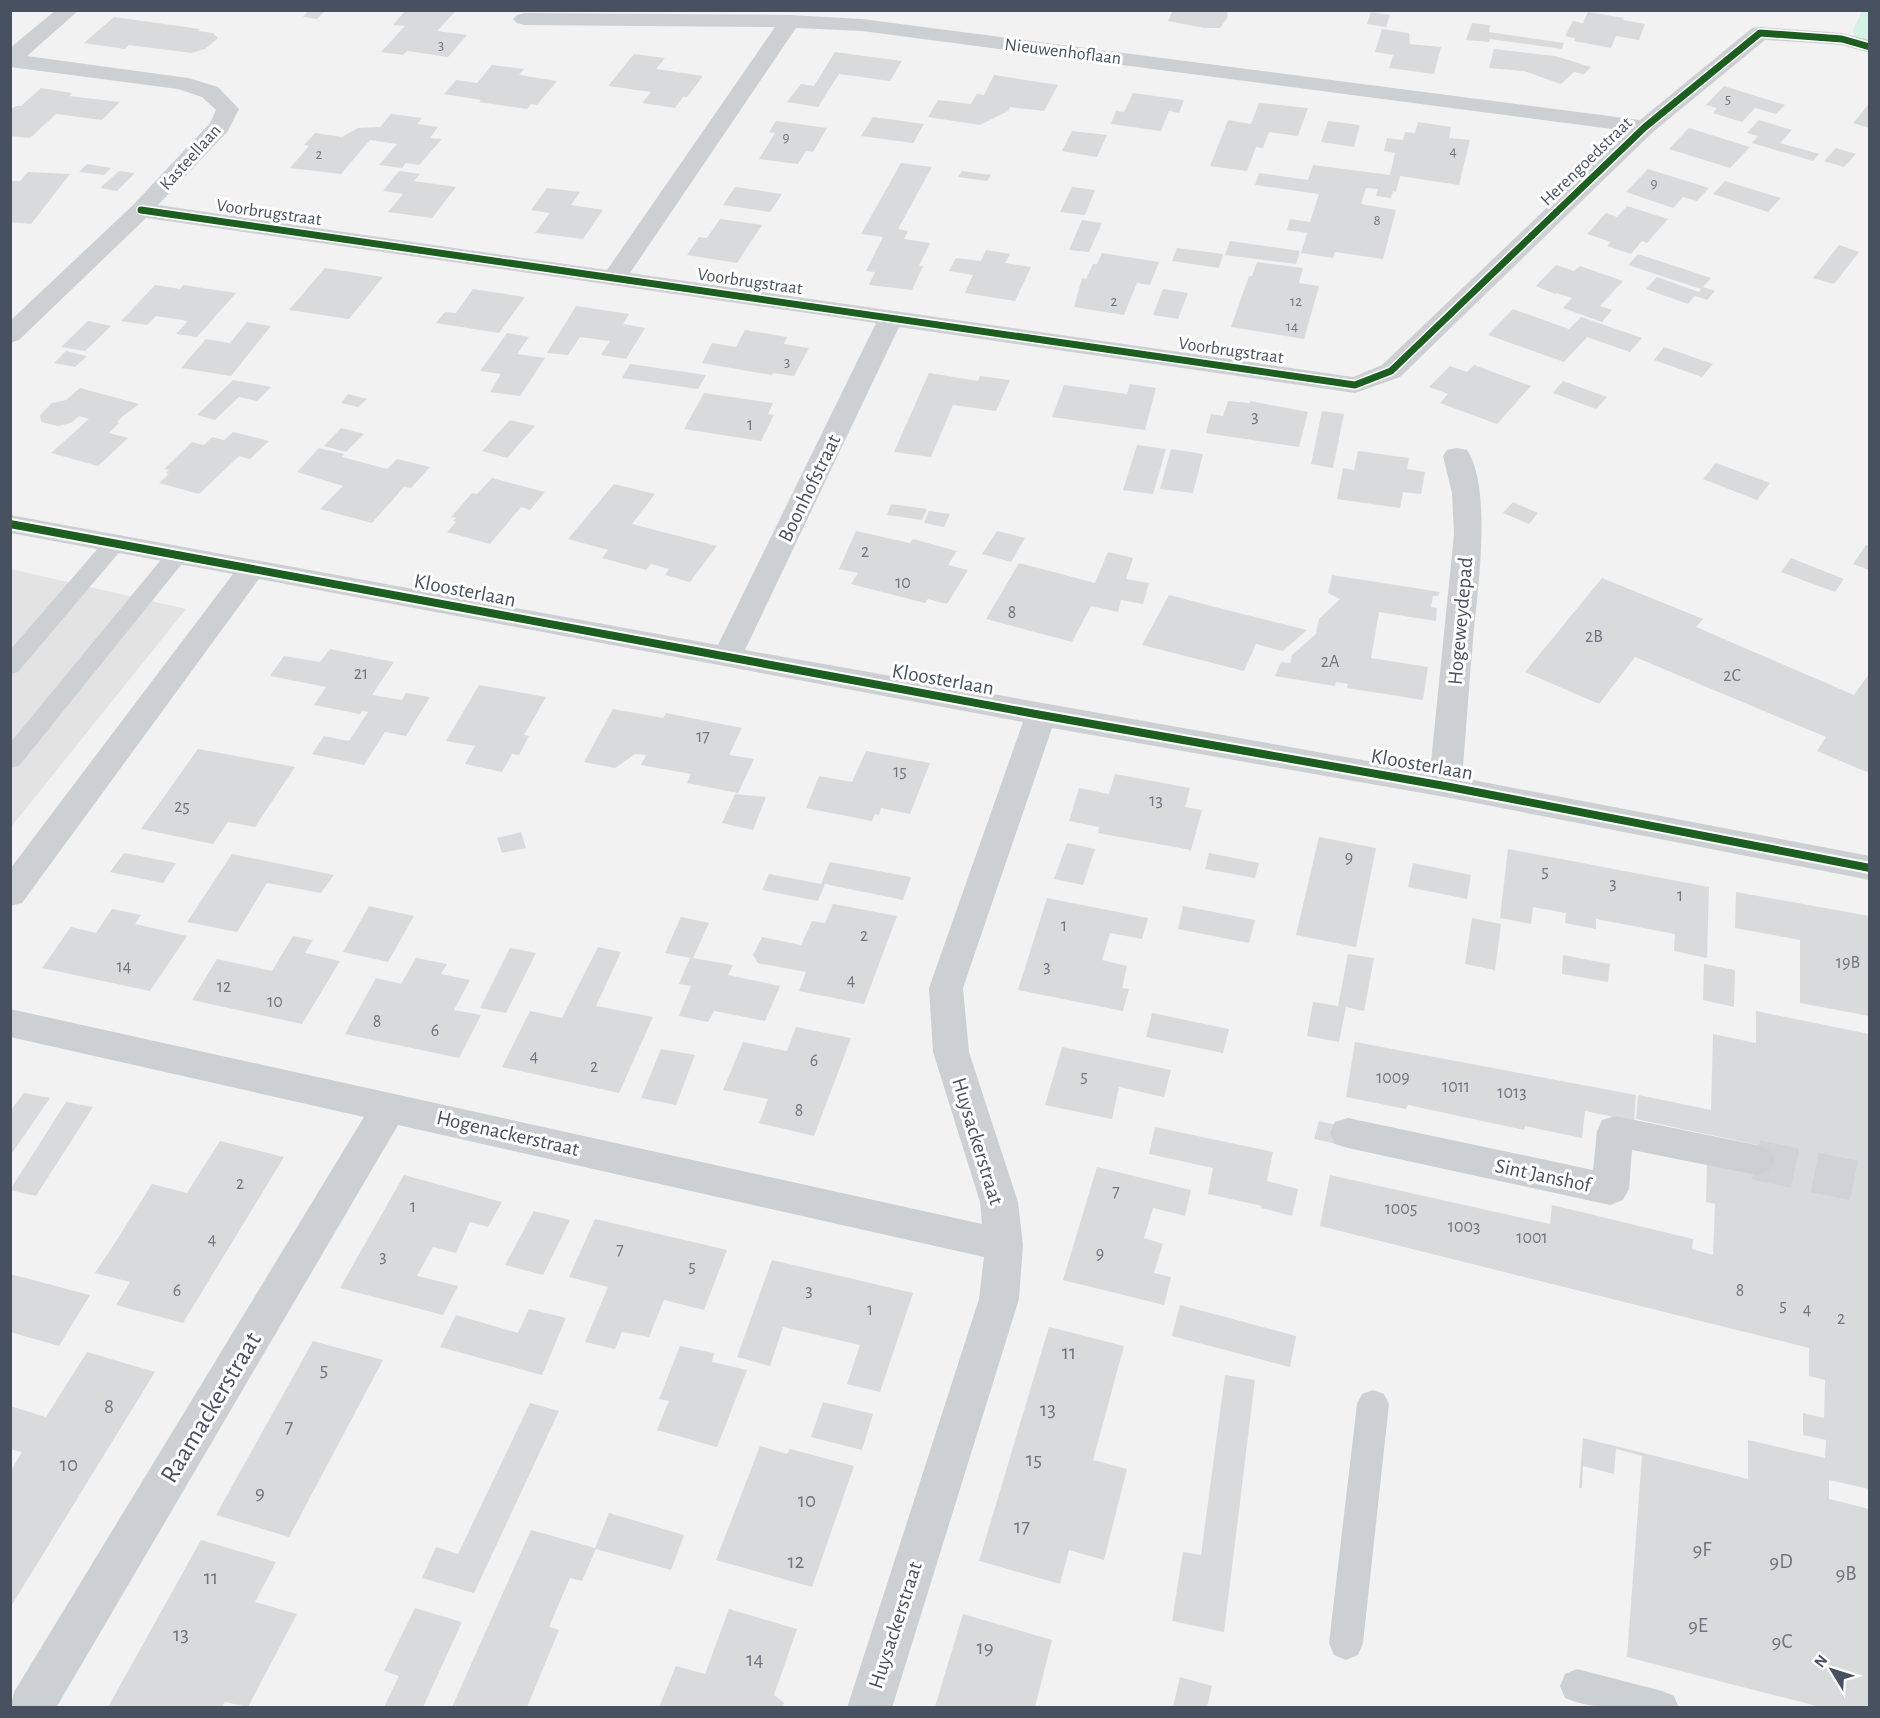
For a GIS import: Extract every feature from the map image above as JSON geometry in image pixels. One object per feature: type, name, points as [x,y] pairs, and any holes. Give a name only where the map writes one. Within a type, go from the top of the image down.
[{"type":"street","points":[[10,59],[69,10]]},
{"type":"street","name":"Nieuwenhoflaan","points":[[524,19],[790,21],[862,25],[1645,127]]},
{"type":"street","points":[[614,278],[790,21]]},
{"type":"street","name":"Herengoedstraat","points":[[1355,385],[1391,371],[1645,127],[1760,33],[1842,39],[1869,47]]},
{"type":"street","name":"Kasteellaan","points":[[10,59],[180,83],[210,92],[228,109],[220,126],[141,210],[10,335]]},
{"type":"street","name":"Voorbrugstraat","points":[[141,210],[1355,385]]},
{"type":"street","name":"Boonhofstraat","points":[[726,657],[891,318]]},
{"type":"street","name":"Hogeweydepad","points":[[1445,786],[1467,534],[1466,493],[1457,456]]},
{"type":"street","name":"Kloosterlaan","points":[[10,524],[1041,715],[1445,786],[1869,868]]},
{"type":"street","points":[[10,894],[252,569]]},
{"type":"street","name":"Huysackerstraat","points":[[869,1707],[999,1299],[1004,1245],[999,1202],[951,1052],[946,988],[1041,715]]},
{"type":"street","name":"Hogenackerstraat","points":[[10,1023],[390,1106],[1004,1245]]},
{"type":"street","name":"Raamackerstraat","points":[[30,1707],[390,1106]]},
{"type":"street","name":"Sint Janshof","points":[[1348,1133],[1610,1189],[1615,1131],[1756,1160]]},
{"type":"lane","points":[[10,666],[114,544]]},
{"type":"lane","points":[[10,760],[177,555]]},
{"type":"lane","points":[[1346,1643],[1373,1404]]},
{"type":"lane","points":[[1577,1686],[1662,1707]]},
{"type":"shaded area","points":[[11,569],[186,609],[11,827]]},
{"type":"green space","points":[[1862,11],[1869,11],[1869,44],[1854,38],[1853,30]]},
{"type":"building","points":[[309,10],[325,11],[317,19],[303,17]]},
{"type":"building","points":[[406,10],[457,10],[437,31],[467,35],[448,57],[407,51],[403,55],[381,52],[405,26],[393,25]]},
{"type":"building","points":[[1173,10],[1227,10],[1228,17],[1220,28],[1204,28],[1168,21]]},
{"type":"building","points":[[1371,12],[1390,15],[1386,27],[1367,24]]},
{"type":"building","points":[[1588,12],[1645,24],[1639,40],[1616,36],[1611,48],[1574,41],[1575,38],[1565,36],[1573,21],[1583,23]]},
{"type":"building","points":[[114,17],[200,29],[198,31],[213,33],[218,38],[205,49],[192,53],[129,45],[125,49],[84,43]]},
{"type":"building","points":[[1472,23],[1490,25],[1489,32],[1564,43],[1562,49],[1490,39],[1489,42],[1466,40]]},
{"type":"building","points":[[1382,29],[1409,33],[1410,44],[1441,47],[1434,74],[1389,68],[1393,55],[1375,52]]},
{"type":"building","points":[[1494,49],[1555,56],[1591,67],[1584,74],[1574,72],[1561,84],[1524,71],[1489,68]]},
{"type":"building","points":[[835,52],[902,61],[890,81],[839,74],[818,107],[787,102],[801,84],[814,86]]},
{"type":"building","points":[[634,54],[665,58],[656,69],[703,76],[675,108],[642,103],[651,92],[608,86]]},
{"type":"building","points":[[492,65],[524,69],[519,75],[557,81],[537,105],[531,104],[527,109],[444,94],[456,80],[477,83]]},
{"type":"building","points":[[994,75],[1058,85],[1044,111],[1010,107],[1008,111],[980,125],[928,117],[938,100],[971,104],[977,94],[984,95]]},
{"type":"building","points":[[1724,86],[1785,105],[1776,114],[1755,108],[1742,122],[1713,113],[1717,108],[1706,105]]},
{"type":"building","points":[[41,88],[72,93],[69,96],[120,102],[102,120],[56,114],[30,138],[10,136],[10,110],[21,106]]},
{"type":"building","points":[[1133,93],[1184,100],[1179,113],[1169,111],[1161,131],[1111,124],[1116,111],[1124,112]]},
{"type":"building","points":[[1259,103],[1308,108],[1298,136],[1269,132],[1263,148],[1256,147],[1247,171],[1210,166],[1228,120],[1251,124]]},
{"type":"building","points":[[1869,104],[1869,128],[1853,123]]},
{"type":"building","points":[[391,114],[422,118],[417,124],[438,127],[430,138],[442,139],[419,165],[406,163],[402,168],[379,165],[397,144],[370,140],[341,174],[290,168],[309,146],[304,145],[315,133],[342,137],[358,128],[380,127]]},
{"type":"building","points":[[873,117],[924,124],[913,143],[861,136]]},
{"type":"building","points":[[1759,120],[1792,130],[1780,143],[1819,154],[1813,161],[1752,143],[1758,136],[1747,133]]},
{"type":"building","points":[[776,121],[827,128],[813,152],[806,151],[798,164],[759,159],[775,133],[769,132]]},
{"type":"building","points":[[1328,121],[1360,125],[1354,147],[1321,142]]},
{"type":"building","points":[[1418,122],[1451,127],[1449,138],[1470,140],[1459,185],[1400,176],[1396,192],[1393,191],[1391,198],[1376,196],[1378,189],[1366,188],[1361,204],[1396,210],[1383,259],[1335,252],[1333,258],[1301,253],[1307,233],[1287,230],[1290,219],[1310,222],[1319,194],[1255,185],[1259,173],[1308,180],[1313,165],[1390,175],[1395,153],[1384,151],[1387,138],[1403,140],[1405,132],[1415,133]]},
{"type":"building","points":[[1689,128],[1750,147],[1730,168],[1669,149]]},
{"type":"building","points":[[1072,131],[1107,135],[1097,157],[1062,151]]},
{"type":"building","points":[[1836,148],[1856,154],[1844,167],[1824,161]]},
{"type":"building","points":[[901,163],[932,167],[898,229],[908,231],[904,239],[930,243],[919,266],[923,266],[912,290],[869,285],[875,272],[866,271],[883,237],[861,234]]},
{"type":"building","points":[[87,164],[111,168],[104,175],[79,172]]},
{"type":"building","points":[[1648,169],[1709,188],[1697,201],[1683,197],[1673,208],[1626,192]]},
{"type":"building","points":[[119,171],[135,173],[117,191],[100,188]]},
{"type":"building","points":[[399,171],[420,174],[414,181],[456,187],[432,218],[388,212],[403,194],[383,191]]},
{"type":"building","points":[[962,171],[991,175],[987,181],[958,177]]},
{"type":"building","points":[[28,172],[70,174],[31,224],[10,222],[10,181],[20,181]]},
{"type":"building","points":[[1725,181],[1781,198],[1768,212],[1713,194]]},
{"type":"building","points":[[735,187],[782,194],[770,212],[723,205]]},
{"type":"building","points":[[1072,187],[1095,190],[1085,215],[1060,212]]},
{"type":"building","points":[[547,188],[580,192],[571,205],[603,210],[583,239],[535,233],[550,213],[531,210]]},
{"type":"building","points":[[1627,206],[1668,219],[1647,243],[1642,241],[1631,254],[1607,246],[1611,242],[1587,234],[1606,213],[1617,217]]},
{"type":"building","points":[[720,219],[762,225],[737,263],[687,255],[699,237],[707,238]]},
{"type":"building","points":[[1082,220],[1102,223],[1089,252],[1069,250]]},
{"type":"building","points":[[1230,241],[1300,251],[1296,264],[1225,255]]},
{"type":"building","points":[[1839,245],[1859,252],[1834,284],[1813,278]]},
{"type":"building","points":[[1177,248],[1223,254],[1219,268],[1172,261]]},
{"type":"building","points":[[986,250],[1010,254],[1005,263],[1031,267],[1015,301],[965,293],[973,275],[949,271],[956,258],[981,261]]},
{"type":"building","points":[[1102,253],[1159,262],[1150,285],[1137,283],[1124,315],[1074,307],[1082,278],[1086,279],[1093,264],[1097,264]]},
{"type":"building","points":[[1638,254],[1711,278],[1703,287],[1715,291],[1707,300],[1695,296],[1688,304],[1646,289],[1657,277],[1699,292],[1701,289],[1628,265]]},
{"type":"building","points":[[1257,262],[1303,268],[1299,283],[1319,286],[1304,339],[1231,327],[1249,276],[1252,276]]},
{"type":"building","points":[[1556,265],[1574,271],[1580,266],[1623,281],[1600,306],[1612,310],[1602,322],[1563,308],[1572,298],[1536,286]]},
{"type":"building","points":[[325,268],[383,277],[349,319],[289,310]]},
{"type":"building","points":[[155,285],[180,289],[183,285],[236,293],[197,337],[176,334],[188,321],[156,316],[147,325],[121,321]]},
{"type":"building","points":[[473,289],[525,297],[499,333],[436,323],[445,312],[456,313]]},
{"type":"building","points":[[1163,289],[1188,293],[1178,319],[1153,315]]},
{"type":"building","points":[[576,306],[629,314],[623,324],[645,328],[626,359],[601,355],[610,341],[580,337],[568,355],[547,353]]},
{"type":"building","points":[[1513,309],[1569,329],[1581,317],[1642,338],[1630,352],[1587,337],[1564,362],[1488,335]]},
{"type":"building","points":[[88,321],[111,326],[85,351],[61,347]]},
{"type":"building","points":[[247,322],[271,326],[231,376],[181,368],[206,339],[230,343]]},
{"type":"building","points":[[745,330],[787,337],[784,344],[809,348],[794,376],[773,373],[772,375],[702,363],[712,343],[736,347]]},
{"type":"building","points":[[507,333],[529,337],[517,354],[545,358],[520,396],[490,392],[501,374],[480,371]]},
{"type":"building","points":[[1664,347],[1713,364],[1702,377],[1654,360]]},
{"type":"building","points":[[66,351],[87,356],[75,367],[54,363]]},
{"type":"building","points":[[630,364],[706,375],[698,389],[622,378]]},
{"type":"building","points":[[1474,365],[1531,386],[1497,424],[1440,403],[1448,394],[1429,387],[1450,366],[1467,372]]},
{"type":"building","points":[[929,373],[978,381],[980,376],[1010,380],[996,411],[953,405],[931,457],[894,452]]},
{"type":"building","points":[[233,380],[271,387],[257,401],[239,397],[215,420],[197,415]]},
{"type":"building","points":[[1563,381],[1607,397],[1596,409],[1553,393]]},
{"type":"building","points":[[1130,384],[1156,388],[1145,430],[1052,417],[1064,385],[1127,394]]},
{"type":"building","points":[[80,388],[139,404],[122,417],[109,433],[128,438],[98,466],[51,453],[89,419],[79,416],[71,423],[58,426],[41,422],[40,415],[52,403],[66,400]]},
{"type":"building","points":[[704,393],[773,403],[768,414],[774,415],[761,441],[684,429]]},
{"type":"building","points":[[348,394],[367,399],[358,407],[341,403]]},
{"type":"building","points":[[1228,401],[1250,403],[1250,401],[1308,412],[1299,447],[1206,433],[1211,414],[1223,416]]},
{"type":"building","points":[[1322,411],[1344,414],[1333,468],[1311,464]]},
{"type":"building","points":[[510,420],[535,426],[507,458],[482,451]]},
{"type":"building","points":[[341,428],[364,434],[346,452],[324,446]]},
{"type":"building","points":[[233,432],[269,441],[250,459],[239,456],[199,494],[159,483],[169,474],[166,473],[169,470],[164,469],[192,442],[204,445],[212,437],[224,440]]},
{"type":"building","points":[[1137,445],[1166,449],[1153,494],[1123,490]]},
{"type":"building","points":[[319,448],[344,454],[342,457],[387,469],[397,459],[430,467],[411,488],[404,487],[372,523],[320,509],[343,486],[297,472]]},
{"type":"building","points":[[1171,449],[1203,454],[1193,493],[1160,489]]},
{"type":"building","points":[[1358,451],[1409,458],[1407,469],[1425,472],[1421,494],[1403,492],[1400,508],[1337,499],[1343,468],[1354,470]]},
{"type":"building","points":[[1716,463],[1770,483],[1757,500],[1703,479]]},
{"type":"building","points":[[492,478],[545,492],[530,510],[521,507],[490,544],[447,532],[456,522],[453,521],[456,518],[451,517],[472,493],[477,494]]},
{"type":"building","points":[[614,484],[655,494],[632,524],[717,546],[690,582],[665,575],[669,569],[651,564],[646,570],[602,558],[608,550],[568,539]]},
{"type":"building","points":[[1513,502],[1538,513],[1529,524],[1503,513]]},
{"type":"building","points":[[891,504],[927,509],[922,520],[887,515]]},
{"type":"building","points":[[929,511],[950,514],[944,527],[924,523]]},
{"type":"building","points":[[856,531],[910,543],[913,539],[957,551],[948,565],[968,570],[947,604],[928,599],[925,603],[851,584],[858,573],[839,569]]},
{"type":"building","points":[[997,531],[1025,538],[1011,562],[982,554]]},
{"type":"building","points":[[1866,545],[1869,546],[1869,570],[1853,564]]},
{"type":"building","points":[[1108,552],[1133,558],[1126,579],[1149,583],[1143,604],[1121,600],[1118,612],[1091,606],[1072,642],[986,619],[1019,563],[1095,583]]},
{"type":"building","points":[[1791,558],[1844,579],[1835,592],[1781,572]]},
{"type":"building","points":[[1332,575],[1440,592],[1438,596],[1433,596],[1431,607],[1437,608],[1436,621],[1379,612],[1371,658],[1428,667],[1423,700],[1347,688],[1348,684],[1336,682],[1335,686],[1275,676],[1281,662],[1290,663],[1292,655],[1316,634],[1319,619],[1340,599],[1328,593]]},
{"type":"building","points":[[1602,578],[1703,619],[1696,627],[1854,695],[1869,674],[1869,773],[1817,751],[1826,737],[1635,657],[1599,704],[1525,672]]},
{"type":"building","points":[[1169,595],[1307,630],[1283,651],[1256,644],[1244,671],[1142,645]]},
{"type":"building","points":[[330,649],[394,662],[372,695],[402,700],[406,693],[430,697],[406,736],[385,732],[364,765],[312,754],[324,736],[349,741],[368,712],[362,711],[360,714],[314,705],[326,687],[270,676],[284,656],[320,662]]},
{"type":"building","points":[[479,685],[546,697],[524,735],[529,736],[519,755],[512,754],[502,772],[465,764],[475,746],[446,741]]},
{"type":"building","points":[[613,709],[663,718],[666,713],[742,728],[729,755],[754,759],[738,793],[687,783],[691,774],[641,765],[646,755],[635,754],[615,768],[584,762]]},
{"type":"building","points":[[198,749],[295,767],[255,827],[228,822],[213,844],[141,829]]},
{"type":"building","points":[[866,751],[930,763],[910,814],[881,808],[879,815],[875,814],[872,821],[806,808],[819,776],[852,782]]},
{"type":"building","points":[[1115,774],[1190,788],[1185,807],[1202,810],[1191,850],[1098,833],[1099,827],[1069,821],[1079,788],[1109,794]]},
{"type":"building","points":[[735,794],[766,797],[753,830],[722,823]]},
{"type":"building","points":[[521,832],[526,848],[502,853],[497,838]]},
{"type":"building","points":[[1319,837],[1376,848],[1356,947],[1296,935]]},
{"type":"building","points":[[1067,843],[1095,849],[1083,885],[1054,879]]},
{"type":"building","points":[[1508,849],[1709,887],[1707,958],[1674,951],[1675,934],[1596,919],[1596,929],[1565,923],[1566,913],[1533,907],[1531,924],[1500,918]]},
{"type":"building","points":[[124,853],[176,863],[163,883],[110,872]]},
{"type":"building","points":[[1209,853],[1259,863],[1255,878],[1205,869]]},
{"type":"building","points":[[232,854],[334,875],[321,893],[267,883],[237,932],[187,922]]},
{"type":"building","points":[[830,862],[911,877],[903,900],[825,884],[818,901],[762,890],[769,874],[821,884]]},
{"type":"building","points":[[1413,863],[1471,875],[1467,899],[1408,887]]},
{"type":"building","points":[[1736,892],[1869,916],[1869,1016],[1800,1003],[1800,940],[1735,928]]},
{"type":"building","points":[[1047,898],[1148,918],[1142,939],[1110,933],[1102,960],[1127,966],[1122,988],[1129,989],[1123,1011],[1018,990]]},
{"type":"building","points":[[833,904],[897,916],[864,1004],[799,991],[806,972],[758,963],[753,955],[762,937],[801,945],[812,921],[825,923]]},
{"type":"building","points":[[369,906],[414,916],[388,962],[343,952]]},
{"type":"building","points":[[1183,906],[1255,920],[1249,943],[1178,929]]},
{"type":"building","points":[[112,909],[141,915],[135,924],[187,936],[150,991],[42,968],[71,927],[96,933]]},
{"type":"building","points":[[681,917],[709,923],[693,958],[733,965],[728,975],[780,986],[765,1021],[714,1011],[708,1022],[679,1016],[691,986],[679,984],[690,958],[665,953]]},
{"type":"building","points":[[1472,918],[1501,924],[1495,970],[1465,964]]},
{"type":"building","points":[[293,936],[313,940],[305,953],[340,961],[302,1024],[192,1000],[217,959],[272,971]]},
{"type":"building","points":[[598,947],[621,952],[596,1006],[653,1017],[619,1093],[502,1067],[530,1011],[562,1018]]},
{"type":"building","points":[[510,948],[536,953],[506,1013],[480,1008]]},
{"type":"building","points":[[1348,954],[1374,958],[1364,1011],[1346,1007],[1339,1042],[1307,1036],[1313,1002],[1338,1006]]},
{"type":"building","points":[[1563,955],[1610,964],[1608,982],[1562,974]]},
{"type":"building","points":[[416,958],[447,964],[441,974],[470,980],[454,1010],[481,1015],[459,1058],[345,1034],[376,978],[401,984]]},
{"type":"building","points":[[1704,964],[1735,970],[1734,1007],[1703,1000]]},
{"type":"building","points":[[1756,1011],[1869,1034],[1869,1489],[1829,1480],[1829,1499],[1869,1509],[1869,1707],[1820,1707],[1627,1657],[1642,1456],[1616,1449],[1614,1474],[1583,1466],[1582,1488],[1579,1488],[1583,1438],[1748,1479],[1748,1440],[1825,1458],[1826,1440],[1803,1435],[1803,1413],[1824,1418],[1825,1380],[1809,1376],[1809,1348],[1320,1226],[1330,1175],[1550,1224],[1552,1205],[1693,1239],[1692,1249],[1713,1255],[1715,1204],[1706,1202],[1707,1164],[1756,1175],[1757,1145],[1636,1119],[1638,1095],[1711,1110],[1713,1034],[1756,1043]]},
{"type":"building","points":[[1152,1013],[1229,1029],[1223,1053],[1146,1037]]},
{"type":"building","points":[[796,1027],[851,1038],[814,1136],[759,1123],[768,1099],[723,1090],[743,1042],[787,1051]]},
{"type":"building","points":[[1355,1042],[1636,1095],[1634,1121],[1585,1111],[1582,1138],[1525,1126],[1524,1130],[1408,1105],[1406,1109],[1346,1097]]},
{"type":"building","points":[[1062,1047],[1171,1070],[1164,1097],[1119,1087],[1112,1119],[1045,1105]]},
{"type":"building","points":[[661,1049],[695,1055],[676,1105],[641,1098]]},
{"type":"building","points":[[24,1093],[50,1098],[10,1156],[10,1111]]},
{"type":"building","points":[[66,1102],[93,1107],[36,1196],[10,1190]]},
{"type":"building","points":[[1319,1121],[1340,1126],[1337,1144],[1314,1139]]},
{"type":"building","points":[[1155,1127],[1273,1152],[1267,1181],[1298,1189],[1292,1216],[1261,1208],[1262,1206],[1208,1194],[1213,1168],[1149,1154]]},
{"type":"building","points":[[220,1141],[284,1157],[183,1323],[116,1305],[130,1282],[95,1273],[152,1184],[187,1193]]},
{"type":"building","points":[[1097,1167],[1191,1190],[1185,1216],[1153,1208],[1144,1238],[1163,1244],[1154,1273],[1171,1277],[1164,1305],[1063,1280]]},
{"type":"building","points":[[404,1175],[502,1202],[488,1227],[470,1222],[456,1253],[433,1247],[417,1276],[458,1286],[443,1315],[340,1288]]},
{"type":"building","points":[[534,1211],[570,1220],[543,1275],[505,1265]]},
{"type":"building","points":[[595,1219],[727,1250],[704,1310],[664,1300],[649,1337],[622,1332],[615,1349],[585,1342],[608,1287],[569,1277]]},
{"type":"building","points":[[772,1260],[913,1293],[880,1392],[847,1384],[860,1345],[783,1327],[770,1366],[737,1357]]},
{"type":"building","points":[[10,1274],[90,1295],[59,1346],[10,1332]]},
{"type":"building","points":[[1180,1305],[1296,1336],[1290,1367],[1172,1336]]},
{"type":"building","points":[[529,1309],[566,1318],[542,1375],[440,1347],[456,1315],[518,1333]]},
{"type":"building","points":[[1049,1327],[1124,1346],[1093,1460],[1127,1469],[1104,1560],[1069,1550],[1060,1584],[979,1561]]},
{"type":"building","points":[[313,1341],[383,1360],[289,1537],[216,1515]]},
{"type":"building","points":[[680,1346],[714,1353],[712,1362],[747,1370],[717,1447],[657,1430],[669,1401],[659,1399]]},
{"type":"building","points":[[87,1352],[155,1372],[10,1608],[10,1472],[22,1452],[10,1449],[10,1406],[46,1417]]},
{"type":"building","points":[[1225,1375],[1255,1380],[1224,1632],[1172,1621],[1183,1552],[1201,1555]]},
{"type":"building","points":[[823,1402],[873,1414],[862,1450],[811,1437]]},
{"type":"building","points":[[530,1403],[559,1411],[474,1593],[422,1578],[436,1547],[458,1554]]},
{"type":"building","points":[[760,1446],[787,1454],[790,1449],[854,1466],[812,1587],[716,1560]]},
{"type":"building","points":[[609,1513],[684,1535],[671,1570],[596,1549],[582,1581],[570,1578],[549,1627],[559,1630],[527,1707],[452,1707],[531,1530],[595,1548]]},
{"type":"building","points":[[201,1540],[276,1562],[255,1602],[297,1614],[248,1707],[225,1702],[222,1707],[108,1707]]},
{"type":"building","points":[[415,1608],[462,1622],[423,1707],[384,1707],[399,1676],[384,1671]]},
{"type":"building","points":[[729,1609],[797,1629],[774,1695],[784,1703],[783,1707],[659,1707],[676,1666],[705,1674]]},
{"type":"building","points":[[963,1614],[1052,1640],[1035,1707],[935,1707]]},
{"type":"building","points":[[1180,1677],[1212,1686],[1207,1707],[1173,1707]]},
{"type":"tunnel","points":[[1756,1160],[1870,1184]]},
{"type":"cycle path","points":[[141,210],[1355,385],[1391,371],[1645,127],[1760,33],[1842,39],[1870,47]]},
{"type":"cycle path","points":[[10,524],[1041,715],[1445,786],[1870,868]]}]
